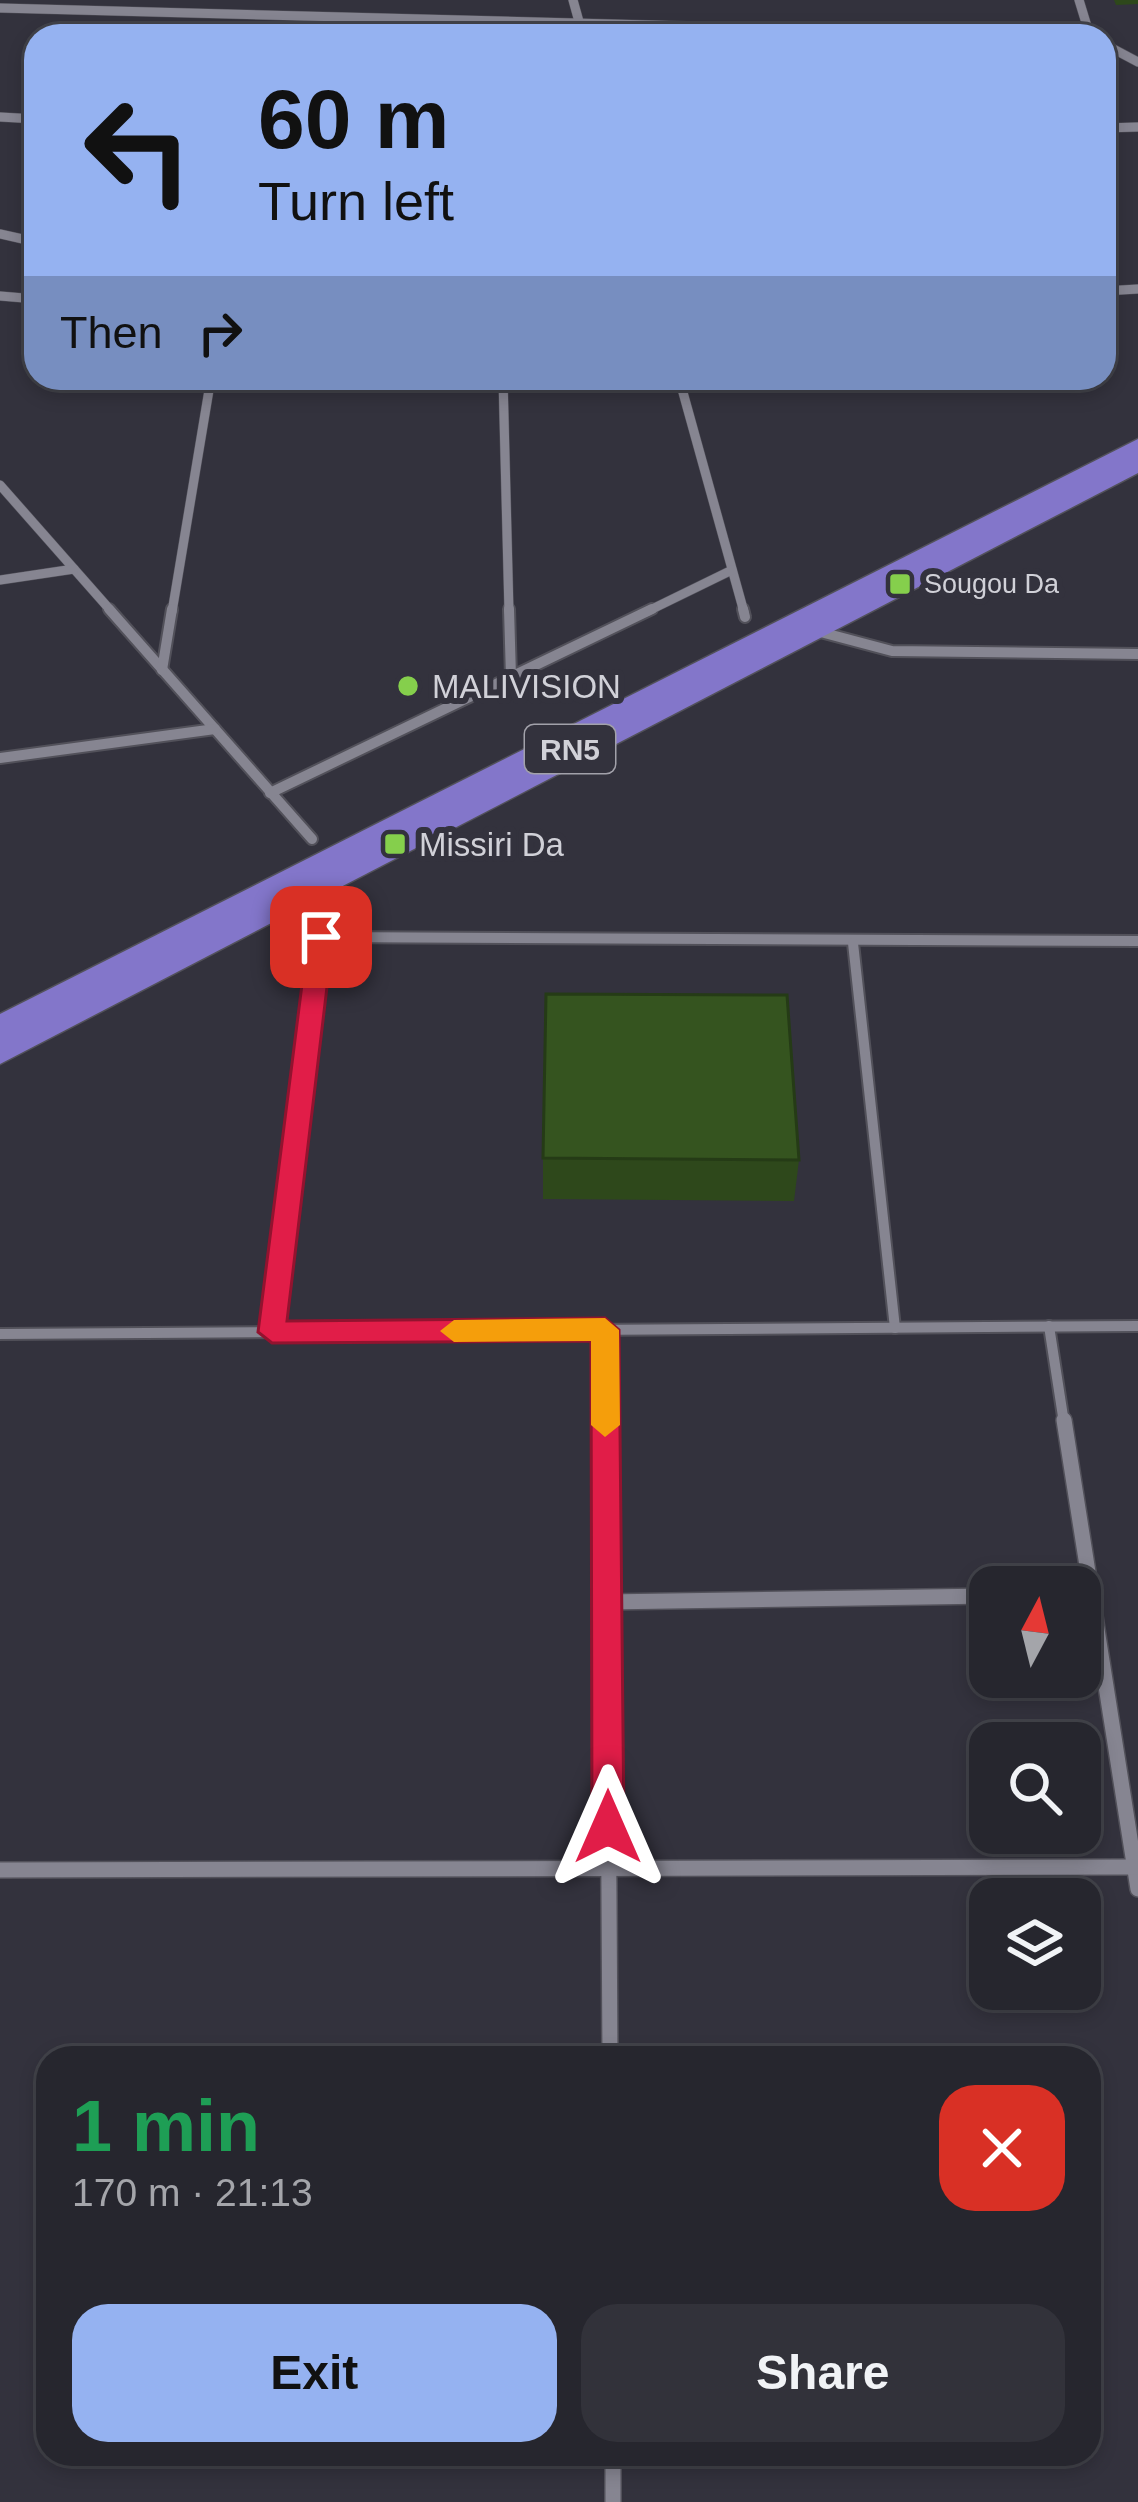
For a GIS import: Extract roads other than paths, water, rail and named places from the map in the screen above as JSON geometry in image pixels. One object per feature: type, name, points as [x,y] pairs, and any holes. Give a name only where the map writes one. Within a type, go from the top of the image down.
[{"type":"highway","name":"RN5","points":[[0,999],[312,839],[739,593],[1138,416]]},
{"type":"highway","name":"RN5","points":[[0,1041],[1138,454]]},
{"type":"street","points":[[573,0],[580,22]]},
{"type":"street","points":[[0,8],[650,24]]},
{"type":"street","points":[[162,670],[209,390]]},
{"type":"street","points":[[503,390],[511,677]]},
{"type":"street","points":[[270,793],[511,677],[739,593],[682,390]]},
{"type":"street","points":[[0,485],[312,839]]},
{"type":"street","points":[[0,580],[74,569]]},
{"type":"street","points":[[806,628],[892,651],[1138,654]]},
{"type":"street","points":[[0,758],[215,729]]},
{"type":"street","points":[[277,898],[321,937],[1138,941]]},
{"type":"street","points":[[272,1332],[321,937]]},
{"type":"street","points":[[853,943],[895,1328]]},
{"type":"street","points":[[1049,1326],[1082,1566]]},
{"type":"street","points":[[0,1334],[1138,1326]]},
{"type":"street","points":[[605,1330],[610,2046]]},
{"type":"street","points":[[607,1602],[969,1596]]},
{"type":"street","points":[[1101,1676],[1138,1889]]},
{"type":"street","points":[[0,1870],[608,1872],[1136,1867]]},
{"type":"street","points":[[613,2466],[614,2502]]},
{"type":"place","name":"Sougou Da","points":[[900,584]]},
{"type":"place","name":"MALIVISION","points":[[408,686]]},
{"type":"place","name":"Missiri Da","points":[[395,844]]}]
